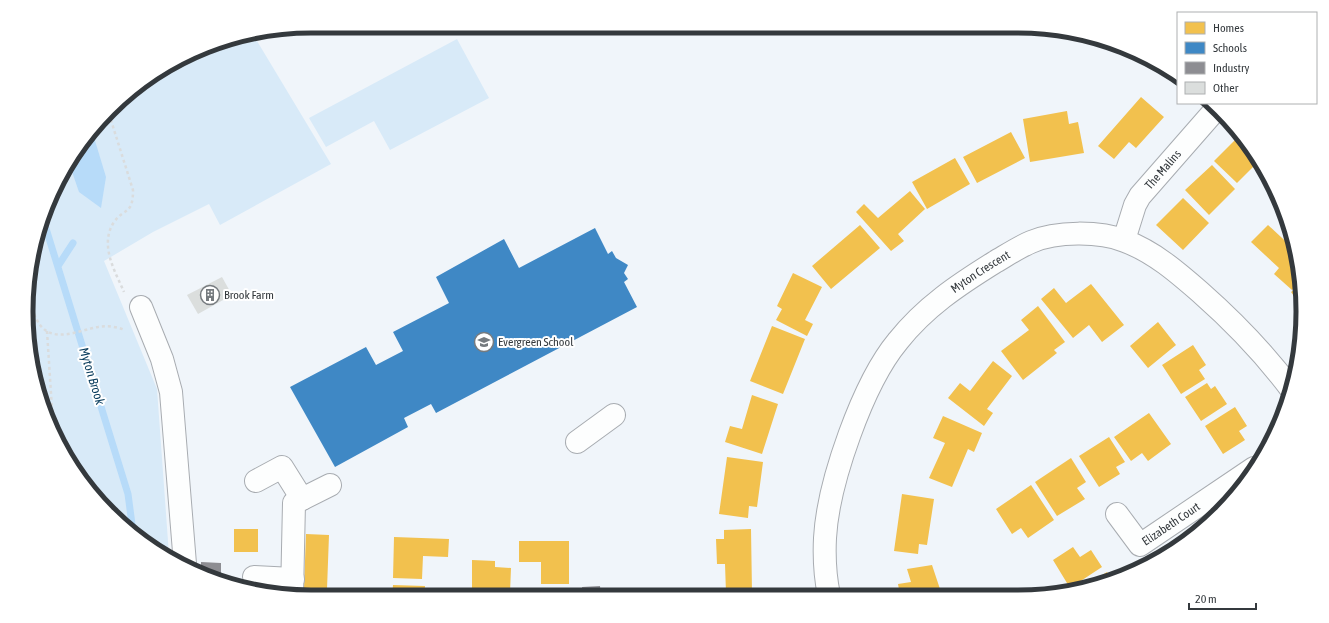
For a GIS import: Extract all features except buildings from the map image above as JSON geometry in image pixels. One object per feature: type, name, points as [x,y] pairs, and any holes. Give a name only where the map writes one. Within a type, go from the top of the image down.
[{"type":"street","name":"The Malins","points":[[1124,240],[1135,205],[1140,196],[1212,113]]},
{"type":"street","name":"Myton Crescent","points":[[828,590],[825,568],[825,537],[840,466],[866,395],[887,355],[898,340],[922,314],[952,289],[1033,241],[1056,235],[1089,234],[1124,240],[1175,270],[1213,303],[1253,341],[1287,384]]},
{"type":"street","points":[[134,302],[162,359],[171,392],[185,559]]},
{"type":"street","points":[[577,442],[614,415]]},
{"type":"street","points":[[256,481],[282,467],[302,499]]},
{"type":"street","name":"Elizabeth Court","points":[[1117,514],[1140,545],[1241,477]]},
{"type":"street","points":[[254,577],[293,587],[294,503],[330,485]]},
{"type":"path","points":[[111,119],[133,190],[133,201],[128,211],[114,222],[109,238],[109,259],[134,302]]},
{"type":"path","points":[[33,308],[37,321],[47,331],[62,335],[98,327]]},
{"type":"path","points":[[47,331],[52,413]]},
{"type":"shaded area","points":[[255,38],[331,164],[220,225],[209,204],[153,232],[104,261],[157,389],[169,551],[128,521],[102,495],[70,451],[54,418],[42,384],[35,348],[33,312],[35,275],[38,257],[42,239],[54,205],[62,188],[80,157],[102,128],[128,102],[172,70],[205,54],[239,42]]},
{"type":"shaded area","points":[[457,39],[489,98],[390,150],[374,121],[326,147],[309,118]]},
{"type":"water","points":[[94,138],[106,177],[101,208],[79,192],[71,170]]},
{"type":"waterway","name":"Myton Brook","points":[[46,228],[128,494],[132,524]]},
{"type":"waterway","points":[[58,266],[73,243]]},
{"type":"place","name":"Brook Farm","points":[[210,295]]},
{"type":"place","name":"Evergreen School","points":[[484,342]]}]
